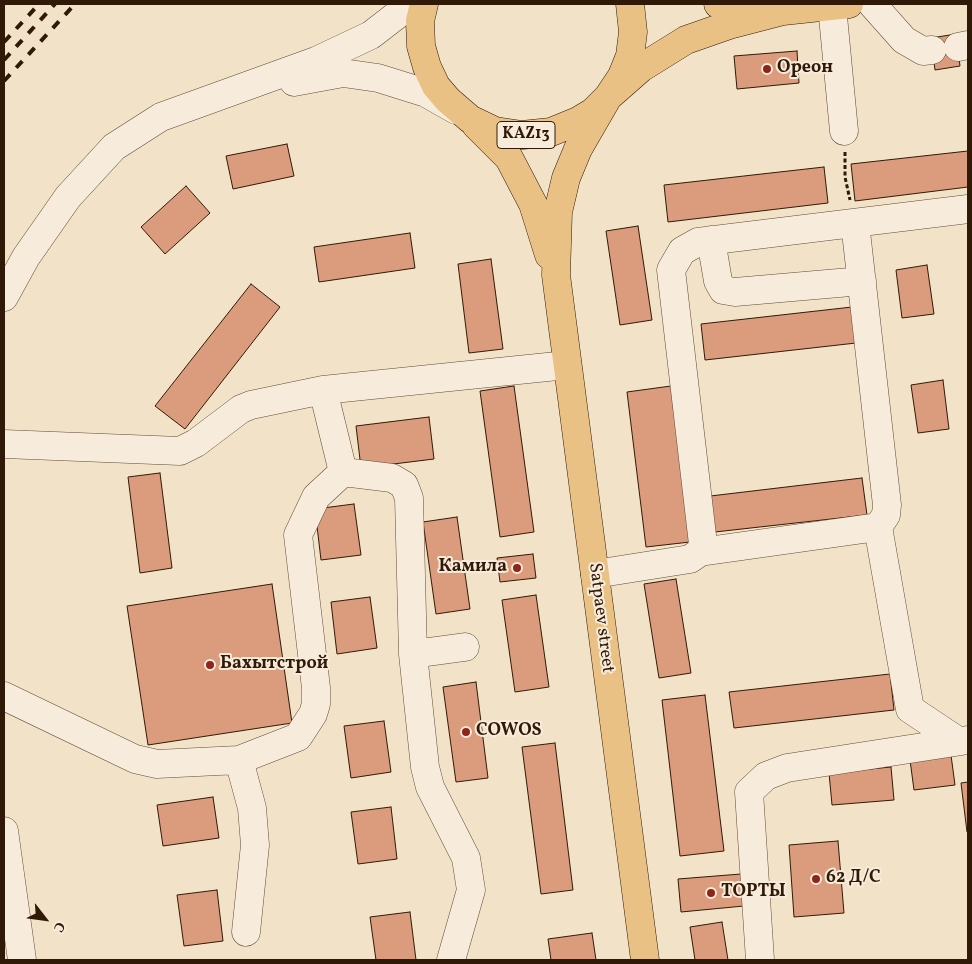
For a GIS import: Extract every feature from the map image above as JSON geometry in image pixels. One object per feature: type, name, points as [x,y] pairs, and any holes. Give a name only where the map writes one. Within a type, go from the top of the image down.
[{"type":"main road","name":"KAZ13","points":[[424,4],[420,21],[421,46],[436,86],[448,100],[470,119],[495,130],[522,135],[551,132],[578,122],[593,112],[641,68],[686,40],[729,25],[782,11],[841,5]]},
{"type":"main road","name":"KAZ13","points":[[608,98],[622,76],[630,56],[633,32],[630,4]]},
{"type":"main road","name":"KAZ13","points":[[718,4],[782,11]]},
{"type":"main road","points":[[556,275],[558,212],[566,178],[578,149],[608,98]]},
{"type":"main road","points":[[470,119],[509,158],[534,204],[556,275]]},
{"type":"main road","name":"Satpaev street","points":[[556,275],[645,960]]},
{"type":"street","points":[[4,297],[26,258],[68,197],[114,147],[161,117],[316,61],[371,35],[402,11],[408,4]]},
{"type":"street","points":[[872,4],[904,40],[923,51],[953,47]]},
{"type":"street","points":[[841,5],[844,132]]},
{"type":"street","points":[[209,99],[343,74],[378,78],[426,92],[470,119]]},
{"type":"street","points":[[700,552],[703,544],[671,270],[682,251],[698,242],[711,240],[968,209]]},
{"type":"street","points":[[855,223],[887,505],[886,515],[878,527],[910,709],[892,752]]},
{"type":"street","points":[[711,240],[718,280],[723,290],[735,292],[862,281]]},
{"type":"street","points":[[4,444],[180,451],[196,443],[241,409],[323,390],[568,365]]},
{"type":"street","points":[[323,390],[343,472]]},
{"type":"street","points":[[4,696],[135,759],[157,764],[239,760],[298,737],[313,714],[316,704],[316,688],[298,535],[316,497],[343,472],[392,478],[404,485],[409,498],[413,654],[429,781],[466,858],[471,890],[451,960]]},
{"type":"street","points":[[595,574],[690,559],[700,552],[878,527]]},
{"type":"street","points":[[413,654],[465,647]]},
{"type":"street","points":[[910,709],[963,741]]},
{"type":"street","points":[[760,960],[749,792],[766,776],[787,768],[963,741]]},
{"type":"street","points":[[239,760],[252,808],[255,845],[246,932]]},
{"type":"street","points":[[4,831],[22,960]]},
{"type":"path","points":[[844,132],[845,177],[855,223]]},
{"type":"building","points":[[956,34],[960,66],[935,70],[931,38]]},
{"type":"building","name":"Ореон","points":[[797,51],[799,83],[737,89],[734,56]]},
{"type":"building","points":[[287,144],[294,176],[233,189],[226,156]]},
{"type":"building","points":[[968,151],[968,187],[855,201],[851,164]]},
{"type":"building","points":[[824,167],[828,203],[668,222],[664,185]]},
{"type":"building","points":[[186,186],[210,213],[165,254],[141,227]]},
{"type":"building","points":[[638,226],[652,320],[620,325],[606,231]]},
{"type":"building","points":[[410,233],[415,268],[319,282],[314,247]]},
{"type":"building","points":[[491,259],[503,349],[469,353],[458,264]]},
{"type":"building","points":[[927,265],[934,314],[902,318],[896,270]]},
{"type":"building","points":[[251,284],[280,307],[185,429],[155,406]]},
{"type":"building","points":[[861,306],[865,342],[705,360],[701,324]]},
{"type":"building","points":[[943,380],[949,429],[918,433],[911,385]]},
{"type":"building","points":[[514,386],[534,532],[500,537],[480,391]]},
{"type":"building","points":[[671,386],[690,542],[646,547],[627,392]]},
{"type":"building","points":[[429,417],[434,459],[361,468],[356,426]]},
{"type":"building","points":[[160,473],[172,568],[140,573],[128,477]]},
{"type":"building","points":[[862,478],[867,515],[706,533],[702,497]]},
{"type":"building","points":[[354,504],[361,555],[321,560],[315,509]]},
{"type":"building","points":[[457,517],[470,609],[436,614],[423,522]]},
{"type":"building","name":"Камила","points":[[533,554],[536,578],[500,582],[497,558]]},
{"type":"building","points":[[676,579],[691,673],[659,678],[644,584]]},
{"type":"building","name":"Бахытстрой","points":[[272,584],[292,723],[148,745],[127,606]]},
{"type":"building","points":[[536,595],[549,687],[515,692],[502,600]]},
{"type":"building","points":[[370,597],[377,648],[337,654],[331,602]]},
{"type":"building","points":[[890,674],[894,710],[734,728],[729,692]]},
{"type":"building","name":"COWOS","points":[[476,682],[488,778],[456,782],[443,687]]},
{"type":"building","points":[[705,695],[724,851],[680,856],[662,700]]},
{"type":"building","points":[[384,721],[391,772],[351,778],[344,726]]},
{"type":"building","points":[[555,743],[573,890],[541,894],[522,747]]},
{"type":"building","points":[[951,755],[955,785],[914,790],[910,760]]},
{"type":"building","points":[[891,767],[894,800],[832,805],[829,773]]},
{"type":"building","points":[[968,782],[968,832],[967,832],[961,783]]},
{"type":"building","points":[[213,797],[219,838],[163,846],[157,805]]},
{"type":"building","points":[[391,807],[397,859],[358,864],[351,812]]},
{"type":"building","name":"62 Д/С","points":[[838,841],[844,913],[794,917],[789,845]]},
{"type":"building","name":"ТОРТЫ","points":[[741,874],[744,906],[681,912],[678,879]]},
{"type":"building","points":[[217,890],[223,941],[184,946],[177,895]]},
{"type":"building","points":[[410,912],[416,960],[376,960],[370,917]]},
{"type":"building","points":[[722,922],[728,960],[695,960],[690,927]]},
{"type":"building","points":[[592,933],[596,960],[551,960],[548,939]]},
{"type":"railway","points":[[4,42],[39,4]]},
{"type":"railway","points":[[4,60],[55,4]]},
{"type":"railway","points":[[4,81],[75,4]]},
{"type":"place","name":"Ореон","points":[[767,69]]},
{"type":"place","name":"Камила","points":[[517,568]]},
{"type":"place","name":"Бахытстрой","points":[[210,665]]},
{"type":"place","name":"COWOS","points":[[466,732]]},
{"type":"place","name":"62 Д/С","points":[[816,879]]},
{"type":"place","name":"ТОРТЫ","points":[[711,893]]}]
